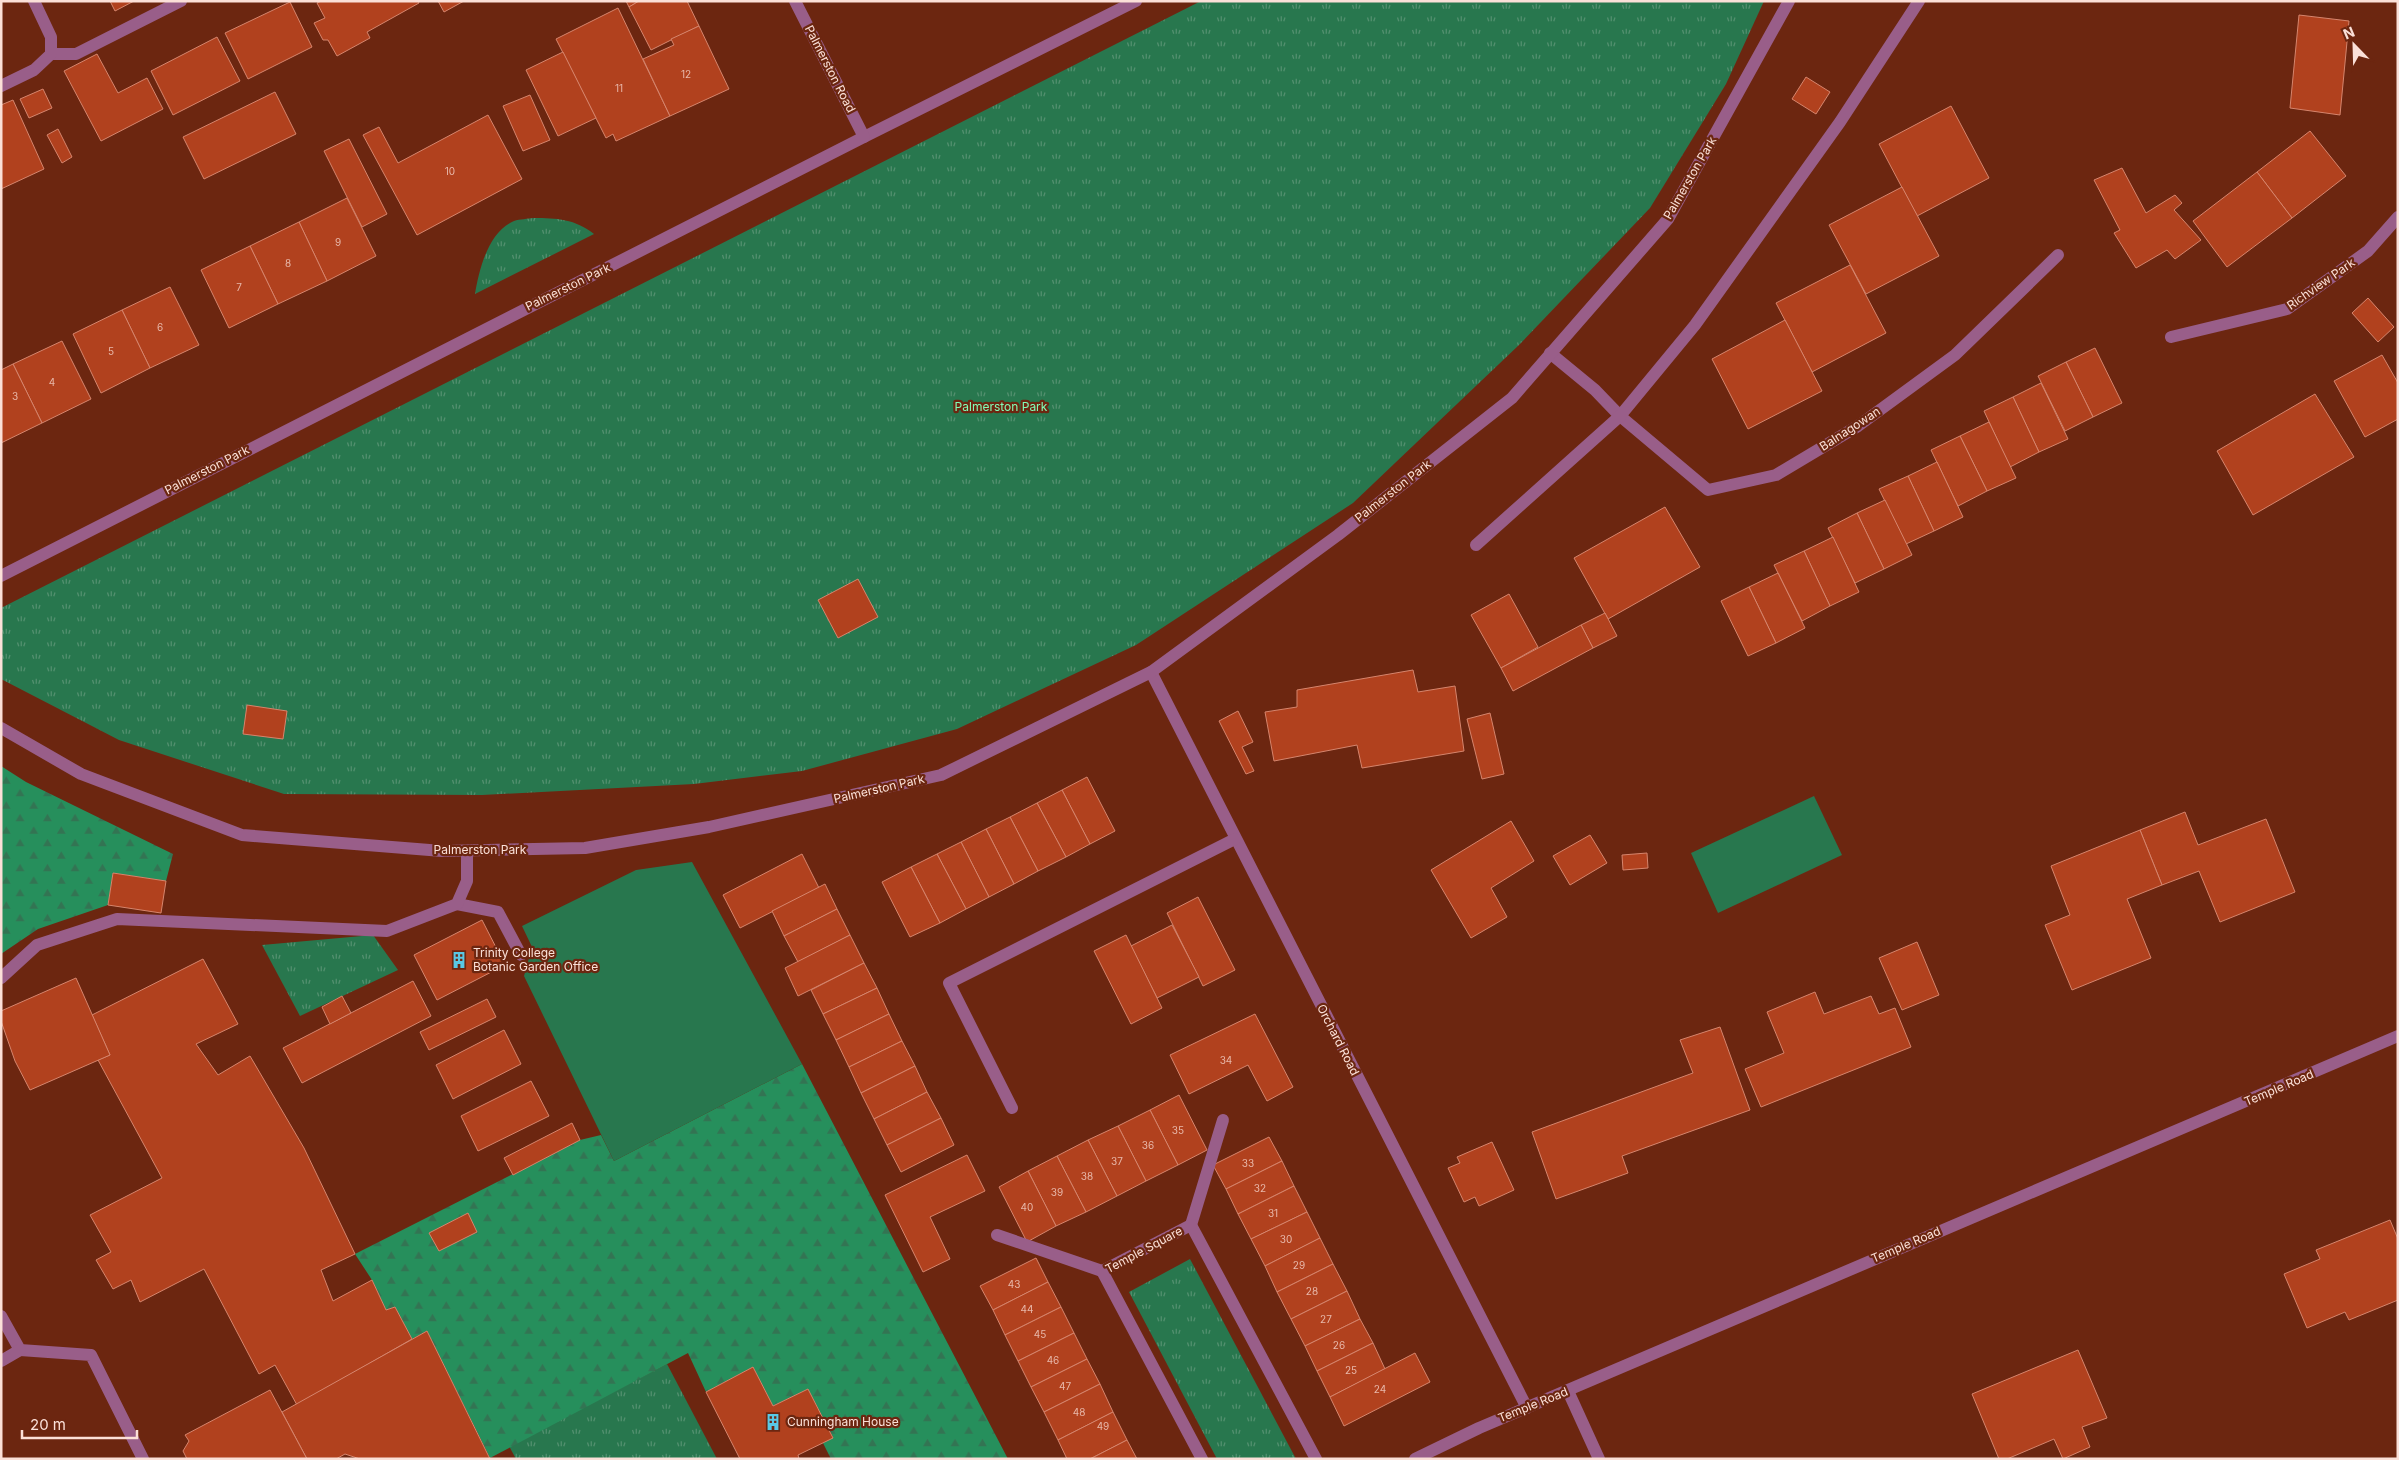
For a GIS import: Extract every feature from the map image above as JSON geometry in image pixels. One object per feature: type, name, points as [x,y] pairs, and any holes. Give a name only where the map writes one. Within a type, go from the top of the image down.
[{"type":"street","points":[[34,1],[51,37],[51,54]]},
{"type":"street","points":[[1,86],[34,70],[51,54],[76,54],[181,1]]},
{"type":"street","name":"Palmerston Road","points":[[795,1],[864,137]]},
{"type":"street","name":"Palmerston Park","points":[[1,576],[864,137],[1136,1]]},
{"type":"street","name":"Palmerston Park","points":[[1,728],[81,774],[242,835],[294,841],[467,851],[585,848],[709,827],[941,775],[1151,672],[1338,535],[1512,398],[1668,219],[1789,1]]},
{"type":"street","points":[[1476,545],[1620,416],[1695,326],[1840,122],[1919,1]]},
{"type":"street","name":"Richview Park","points":[[2170,337],[2287,309],[2368,251],[2398,217]]},
{"type":"street","name":"Balnagowan","points":[[1550,353],[1595,390],[1620,416],[1708,490],[1776,475],[1858,426],[1955,355],[2058,255]]},
{"type":"street","name":"Orchard Road","points":[[1151,672],[1527,1408]]},
{"type":"street","points":[[1012,1108],[949,983],[1235,839]]},
{"type":"street","points":[[457,904],[468,881],[467,851]]},
{"type":"street","points":[[1,978],[37,945],[117,919],[386,931],[457,904],[498,912],[521,955]]},
{"type":"street","name":"Temple Road","points":[[1415,1459],[1479,1428],[2398,1036]]},
{"type":"street","points":[[1191,1225],[1223,1120]]},
{"type":"street","name":"Temple Square","points":[[1202,1459],[1102,1271],[1191,1225],[1316,1459]]},
{"type":"street","points":[[997,1235],[1102,1271]]},
{"type":"street","points":[[1,1316],[20,1350]]},
{"type":"street","points":[[1,1362],[20,1350],[91,1355],[143,1459]]},
{"type":"street","points":[[1568,1391],[1599,1459]]},
{"type":"green space","name":"Palmerston Park","points":[[1201,1],[1764,1],[1726,84],[1650,208],[1520,344],[1353,503],[1136,645],[957,729],[802,771],[694,784],[482,795],[284,794],[119,740],[1,679],[1,608]]},
{"type":"green space","points":[[550,218],[573,222],[594,234],[475,294],[482,263],[491,243],[505,226],[514,221]]},
{"type":"green space","points":[[1,766],[26,782],[173,854],[166,881],[113,873],[108,905],[38,929],[1,954]]},
{"type":"green space","points":[[1814,796],[1842,855],[1718,913],[1691,853]]},
{"type":"green space","points":[[692,862],[802,1064],[614,1161],[524,976],[532,947],[522,926],[636,870]]},
{"type":"green space","points":[[373,935],[398,970],[300,1016],[262,945]]},
{"type":"green space","points":[[802,1064],[1008,1459],[831,1459],[823,1443],[833,1437],[808,1389],[773,1406],[753,1367],[706,1392],[688,1353],[490,1458],[427,1331],[412,1339],[395,1307],[386,1310],[372,1280],[355,1254],[580,1140],[601,1135],[614,1161]]},
{"type":"green space","points":[[1190,1259],[1296,1459],[1217,1459],[1129,1292]]},
{"type":"green space","points":[[667,1364],[717,1459],[516,1459],[509,1446]]},
{"type":"building","points":[[110,1],[134,1],[115,11]]},
{"type":"building","points":[[321,1],[418,1],[419,3],[367,32],[370,38],[337,56],[328,40],[323,40],[314,23],[325,18],[317,3]]},
{"type":"building","points":[[438,1],[464,1],[444,12]]},
{"type":"building","points":[[626,1],[639,1],[629,7]]},
{"type":"building","points":[[639,1],[687,1],[699,26],[651,50],[629,7]]},
{"type":"building","points":[[290,2],[312,47],[248,79],[225,33]]},
{"type":"building","points":[[618,8],[670,116],[616,141],[613,134],[606,138],[556,39]]},
{"type":"building","points":[[2299,15],[2349,21],[2340,115],[2290,108]]},
{"type":"building","points":[[699,26],[729,89],[670,116],[643,59],[674,45],[671,39]]},
{"type":"building","points":[[217,37],[240,81],[173,115],[151,71]]},
{"type":"building","points":[[563,52],[596,118],[558,136],[526,70]]},
{"type":"building","points":[[97,54],[118,93],[147,78],[163,109],[101,141],[64,71]]},
{"type":"building","points":[[1806,77],[1830,92],[1816,114],[1792,99]]},
{"type":"building","points":[[43,89],[52,108],[29,118],[20,99]]},
{"type":"building","points":[[275,92],[296,134],[204,179],[183,137]]},
{"type":"building","points":[[530,95],[550,140],[523,151],[503,106]]},
{"type":"building","points":[[13,100],[44,169],[1,189],[1,105]]},
{"type":"building","points":[[1951,106],[1989,178],[1917,216],[1879,144]]},
{"type":"building","points":[[488,115],[522,179],[417,235],[363,135],[379,127],[398,163]]},
{"type":"building","points":[[58,129],[72,157],[62,163],[47,135]]},
{"type":"building","points":[[2310,131],[2346,176],[2292,218],[2257,172]]},
{"type":"building","points":[[349,139],[387,214],[362,227],[324,151]]},
{"type":"building","points":[[2122,168],[2146,213],[2175,195],[2182,203],[2174,210],[2201,240],[2175,259],[2167,250],[2136,268],[2114,233],[2120,230],[2094,180]]},
{"type":"building","points":[[2257,172],[2292,218],[2227,267],[2193,221]]},
{"type":"building","points":[[1902,187],[1939,256],[1866,294],[1829,225]]},
{"type":"building","points":[[347,198],[376,256],[327,281],[299,222]]},
{"type":"building","points":[[299,222],[327,281],[278,304],[250,246]]},
{"type":"building","points":[[250,246],[278,304],[229,328],[201,270]]},
{"type":"building","points":[[1850,265],[1886,333],[1812,372],[1776,303]]},
{"type":"building","points":[[170,287],[199,345],[150,368],[122,310]]},
{"type":"building","points":[[2368,298],[2394,327],[2378,342],[2352,313]]},
{"type":"building","points":[[122,310],[150,368],[101,393],[73,334]]},
{"type":"building","points":[[1785,320],[1822,391],[1748,429],[1712,359]]},
{"type":"building","points":[[62,341],[91,399],[42,423],[13,364]]},
{"type":"building","points":[[2095,348],[2122,403],[2093,417],[2066,362]]},
{"type":"building","points":[[2382,355],[2398,383],[2398,419],[2365,437],[2334,381]]},
{"type":"building","points":[[2066,362],[2093,417],[2065,431],[2038,376]]},
{"type":"building","points":[[13,364],[42,423],[1,443],[1,370]]},
{"type":"building","points":[[2041,383],[2068,439],[2039,452],[2013,397]]},
{"type":"building","points":[[2315,394],[2354,457],[2253,515],[2217,451]]},
{"type":"building","points":[[2013,397],[2039,452],[2010,467],[1984,411]]},
{"type":"building","points":[[1989,422],[2016,478],[1987,491],[1960,436]]},
{"type":"building","points":[[1960,436],[1987,491],[1958,506],[1931,450]]},
{"type":"building","points":[[1937,462],[1963,517],[1934,531],[1908,476]]},
{"type":"building","points":[[1908,476],[1934,531],[1906,544],[1879,489]]},
{"type":"building","points":[[1885,500],[1912,555],[1884,569],[1857,513]]},
{"type":"building","points":[[1665,507],[1700,567],[1608,619],[1574,558]]},
{"type":"building","points":[[1857,513],[1884,569],[1855,583],[1828,528]]},
{"type":"building","points":[[1833,537],[1859,592],[1830,606],[1804,551]]},
{"type":"building","points":[[1804,551],[1830,606],[1802,621],[1774,565]]},
{"type":"building","points":[[1778,573],[1805,628],[1776,643],[1749,587]]},
{"type":"building","points":[[858,579],[878,617],[838,638],[818,600]]},
{"type":"building","points":[[1749,587],[1776,643],[1748,656],[1721,601]]},
{"type":"building","points":[[1509,594],[1538,647],[1501,668],[1471,615]]},
{"type":"building","points":[[1605,613],[1617,636],[1593,648],[1581,625]]},
{"type":"building","points":[[1581,625],[1593,648],[1513,691],[1501,668]]},
{"type":"building","points":[[1413,670],[1418,692],[1455,686],[1464,751],[1362,768],[1357,745],[1274,761],[1265,712],[1297,707],[1297,690]]},
{"type":"building","points":[[247,705],[287,711],[283,739],[243,734]]},
{"type":"building","points":[[1238,711],[1253,742],[1242,747],[1254,771],[1246,774],[1219,721]]},
{"type":"building","points":[[1490,713],[1504,774],[1482,779],[1467,719]]},
{"type":"building","points":[[1087,777],[1115,831],[1090,844],[1062,790]]},
{"type":"building","points":[[1062,790],[1090,844],[1066,857],[1037,803]]},
{"type":"building","points":[[1037,803],[1066,857],[1038,871],[1010,817]]},
{"type":"building","points":[[2185,812],[2198,845],[2266,819],[2295,892],[2220,922],[2199,871],[2162,885],[2140,830]]},
{"type":"building","points":[[1010,817],[1038,871],[1014,884],[986,829]]},
{"type":"building","points":[[1511,821],[1534,861],[1491,888],[1507,917],[1471,938],[1431,870]]},
{"type":"building","points":[[986,829],[1014,884],[989,897],[961,842]]},
{"type":"building","points":[[2140,830],[2162,885],[2127,899],[2151,958],[2072,990],[2045,925],[2070,915],[2051,866]]},
{"type":"building","points":[[1590,835],[1607,863],[1570,885],[1553,856]]},
{"type":"building","points":[[961,842],[989,897],[966,909],[937,854]]},
{"type":"building","points":[[1647,853],[1648,868],[1623,870],[1622,855]]},
{"type":"building","points":[[802,854],[819,888],[740,928],[723,895]]},
{"type":"building","points":[[937,854],[966,909],[940,923],[911,867]]},
{"type":"building","points":[[911,867],[940,923],[910,937],[882,882]]},
{"type":"building","points":[[113,873],[166,881],[161,913],[108,905]]},
{"type":"building","points":[[825,884],[837,909],[784,936],[772,911]]},
{"type":"building","points":[[1198,897],[1235,970],[1203,986],[1167,913]]},
{"type":"building","points":[[837,909],[850,935],[798,962],[784,936]]},
{"type":"building","name":"Trinity College Botanic Garden Office","points":[[482,920],[505,965],[437,1000],[414,955]]},
{"type":"building","points":[[1172,925],[1199,977],[1157,998],[1131,946]]},
{"type":"building","points":[[850,935],[864,963],[798,996],[785,968]]},
{"type":"building","points":[[1126,935],[1162,1008],[1131,1024],[1094,951]]},
{"type":"building","points":[[1917,942],[1939,995],[1902,1010],[1879,958]]},
{"type":"building","points":[[203,959],[238,1024],[196,1044],[218,1075],[250,1056],[304,1148],[355,1254],[321,1270],[333,1301],[372,1280],[386,1310],[395,1307],[412,1339],[297,1405],[275,1365],[259,1374],[204,1269],[140,1302],[131,1280],[113,1289],[96,1260],[111,1252],[90,1215],[162,1178],[98,1060],[110,1055],[92,1015]]},
{"type":"building","points":[[864,963],[877,988],[823,1014],[811,990]]},
{"type":"building","points":[[76,978],[110,1055],[30,1090],[15,1061],[1,1021],[1,1011]]},
{"type":"building","points":[[413,981],[431,1016],[302,1083],[283,1048]]},
{"type":"building","points":[[877,988],[889,1014],[836,1040],[823,1014]]},
{"type":"building","points":[[1815,992],[1824,1014],[1871,996],[1879,1014],[1895,1008],[1911,1047],[1761,1107],[1745,1069],[1784,1053],[1767,1012]]},
{"type":"building","points":[[342,996],[351,1013],[330,1024],[322,1007]]},
{"type":"building","points":[[487,999],[496,1017],[429,1050],[420,1032]]},
{"type":"building","points":[[889,1014],[902,1041],[849,1067],[836,1040]]},
{"type":"building","points":[[1255,1014],[1293,1087],[1267,1101],[1248,1065],[1189,1094],[1170,1055]]},
{"type":"building","points":[[1720,1027],[1750,1110],[1622,1156],[1628,1173],[1556,1199],[1532,1132],[1693,1073],[1680,1040]]},
{"type":"building","points":[[504,1030],[521,1064],[453,1099],[436,1065]]},
{"type":"building","points":[[902,1041],[915,1066],[861,1093],[849,1067]]},
{"type":"building","points":[[915,1066],[927,1092],[874,1119],[861,1093]]},
{"type":"building","points":[[531,1081],[549,1116],[478,1151],[461,1116]]},
{"type":"building","points":[[927,1092],[941,1118],[887,1145],[874,1119]]},
{"type":"building","points":[[1179,1095],[1207,1150],[1178,1165],[1150,1110]]},
{"type":"building","points":[[1150,1110],[1178,1165],[1146,1181],[1118,1126]]},
{"type":"building","points":[[941,1118],[954,1145],[901,1172],[887,1145]]},
{"type":"building","points":[[572,1123],[580,1140],[513,1175],[504,1158]]},
{"type":"building","points":[[1118,1126],[1146,1181],[1117,1196],[1088,1140]]},
{"type":"building","points":[[1269,1137],[1282,1161],[1226,1189],[1213,1165]]},
{"type":"building","points":[[1088,1140],[1117,1196],[1086,1212],[1057,1156]]},
{"type":"building","points":[[1492,1142],[1514,1190],[1479,1206],[1475,1197],[1464,1202],[1448,1168],[1460,1163],[1457,1157]]},
{"type":"building","points":[[967,1155],[985,1191],[930,1217],[950,1259],[923,1272],[885,1195]]},
{"type":"building","points":[[1057,1156],[1086,1212],[1056,1226],[1028,1171]]},
{"type":"building","points":[[1282,1161],[1294,1186],[1238,1214],[1226,1189]]},
{"type":"building","points":[[1028,1171],[1056,1226],[1027,1242],[999,1187]]},
{"type":"building","points":[[1294,1186],[1307,1212],[1251,1239],[1238,1214]]},
{"type":"building","points":[[1307,1212],[1320,1238],[1265,1266],[1251,1239]]},
{"type":"building","points":[[468,1213],[477,1232],[439,1251],[429,1233]]},
{"type":"building","points":[[2390,1220],[2398,1239],[2398,1300],[2349,1320],[2345,1312],[2307,1328],[2284,1274],[2320,1259],[2316,1250]]},
{"type":"building","points":[[1320,1238],[1333,1264],[1277,1292],[1265,1266]]},
{"type":"building","points":[[1036,1258],[1048,1282],[993,1310],[980,1286]]},
{"type":"building","points":[[1333,1264],[1347,1291],[1291,1319],[1277,1292]]},
{"type":"building","points":[[1048,1282],[1061,1307],[1005,1335],[993,1310]]},
{"type":"building","points":[[1347,1291],[1360,1319],[1305,1346],[1291,1319]]},
{"type":"building","points":[[1061,1307],[1074,1333],[1018,1361],[1005,1335]]},
{"type":"building","points":[[1360,1319],[1373,1343],[1317,1371],[1305,1346]]},
{"type":"building","points":[[427,1331],[490,1459],[360,1459],[345,1454],[336,1459],[307,1459],[282,1412]]},
{"type":"building","points":[[1074,1333],[1087,1359],[1031,1387],[1018,1361]]},
{"type":"building","points":[[1373,1343],[1385,1369],[1330,1397],[1317,1371]]},
{"type":"building","points":[[2078,1350],[2107,1418],[2082,1427],[2090,1447],[2063,1459],[2054,1439],[2007,1459],[1999,1459],[1972,1394]]},
{"type":"building","points":[[1415,1353],[1430,1382],[1344,1426],[1330,1397]]},
{"type":"building","points":[[1087,1359],[1100,1384],[1044,1412],[1031,1387]]},
{"type":"building","name":"Cunningham House","points":[[753,1367],[773,1406],[808,1389],[833,1438],[798,1455],[799,1459],[740,1459],[706,1392]]},
{"type":"building","points":[[1100,1384],[1113,1412],[1058,1440],[1044,1412]]},
{"type":"building","points":[[270,1390],[307,1459],[187,1459],[183,1451],[189,1441],[185,1435]]},
{"type":"building","points":[[1113,1412],[1127,1440],[1090,1459],[1067,1459],[1058,1440]]},
{"type":"building","points":[[1127,1440],[1137,1459],[1090,1459]]},
{"type":"place","name":"Trinity College Botanic Garden Office","points":[[459,960]]},
{"type":"place","name":"Cunningham House","points":[[773,1422]]}]
